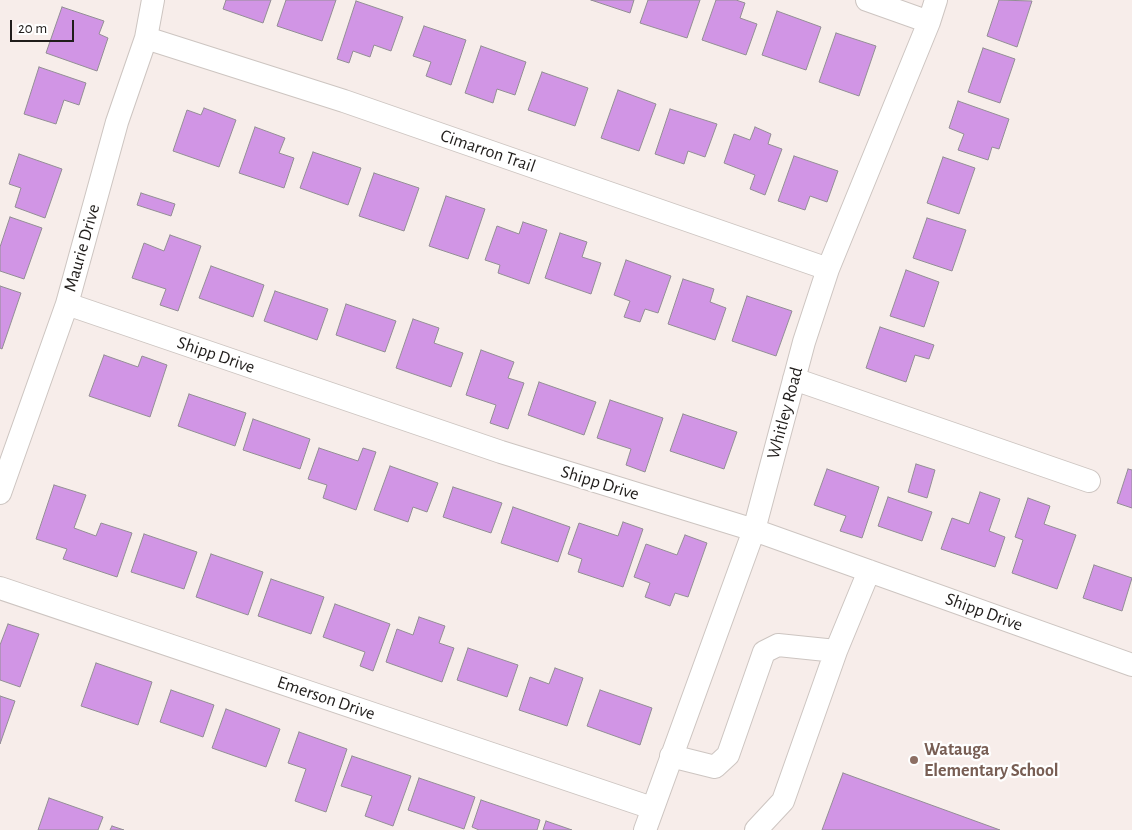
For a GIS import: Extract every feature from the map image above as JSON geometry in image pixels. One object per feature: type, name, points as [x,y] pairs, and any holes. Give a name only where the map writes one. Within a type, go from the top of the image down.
[{"type":"street","name":"Maurie Drive","points":[[0,493],[66,304],[117,122],[146,38],[154,0]]},
{"type":"street","points":[[867,0],[929,22]]},
{"type":"street","name":"Whitley Road","points":[[644,830],[754,530],[794,379],[828,269],[929,22],[936,0]]},
{"type":"street","name":"Cimarron Trail","points":[[146,38],[344,101],[828,269]]},
{"type":"street","name":"Shipp Drive","points":[[66,304],[501,452],[754,530],[1132,665]]},
{"type":"street","points":[[794,379],[1089,481]]},
{"type":"street","points":[[756,830],[783,802],[836,651],[869,571]]},
{"type":"street","name":"Emerson Drive","points":[[0,588],[652,808]]},
{"type":"street","points":[[671,756],[715,767],[728,755],[764,652],[778,645],[836,651]]},
{"type":"building","points":[[226,0],[271,0],[263,23],[223,9]]},
{"type":"building","points":[[286,0],[336,0],[322,41],[277,26]]},
{"type":"building","points":[[591,0],[634,0],[630,13]]},
{"type":"building","points":[[648,0],[700,0],[687,38],[640,23]]},
{"type":"building","points":[[716,0],[736,0],[745,3],[740,18],[757,24],[746,55],[702,40]]},
{"type":"building","points":[[999,0],[1032,1],[1017,47],[987,36]]},
{"type":"building","points":[[356,1],[403,17],[391,51],[374,45],[370,57],[353,51],[349,63],[337,59]]},
{"type":"building","points":[[62,7],[104,21],[99,34],[108,38],[97,71],[46,53]]},
{"type":"building","points":[[777,11],[821,27],[806,70],[762,55]]},
{"type":"building","points":[[424,26],[466,40],[451,85],[426,76],[431,62],[413,56]]},
{"type":"building","points":[[836,33],[876,46],[859,96],[819,82]]},
{"type":"building","points":[[481,46],[526,62],[515,95],[497,89],[493,103],[465,93]]},
{"type":"building","points":[[983,48],[1015,59],[1000,103],[968,92]]},
{"type":"building","points":[[39,67],[86,83],[79,105],[64,100],[56,124],[24,114]]},
{"type":"building","points":[[542,72],[588,88],[575,126],[528,110]]},
{"type":"building","points":[[618,90],[656,104],[639,151],[601,138]]},
{"type":"building","points":[[958,101],[1009,119],[999,149],[992,147],[988,160],[958,150],[964,134],[949,128]]},
{"type":"building","points":[[204,108],[236,120],[219,167],[173,151],[187,110],[201,115]]},
{"type":"building","points":[[670,109],[717,124],[705,157],[688,151],[684,164],[655,154]]},
{"type":"building","points":[[255,127],[285,138],[279,153],[294,158],[284,188],[239,173]]},
{"type":"building","points":[[755,127],[771,134],[768,144],[782,149],[765,195],[750,189],[755,175],[724,163],[734,134],[750,140]]},
{"type":"building","points":[[313,152],[361,168],[348,205],[300,188]]},
{"type":"building","points":[[19,154],[62,169],[45,218],[15,207],[21,188],[9,184]]},
{"type":"building","points":[[794,156],[838,171],[827,202],[810,196],[805,210],[778,201]]},
{"type":"building","points":[[943,157],[975,168],[959,214],[927,203]]},
{"type":"building","points":[[374,173],[419,188],[404,231],[359,216]]},
{"type":"building","points":[[141,193],[175,204],[171,216],[137,205]]},
{"type":"building","points":[[446,196],[485,209],[468,259],[429,246]]},
{"type":"building","points":[[10,217],[42,228],[24,279],[0,271],[0,247]]},
{"type":"building","points":[[927,218],[966,230],[952,271],[913,258]]},
{"type":"building","points":[[523,222],[547,230],[529,284],[498,273],[500,265],[485,260],[497,226],[519,234]]},
{"type":"building","points":[[560,233],[587,242],[582,257],[601,263],[591,294],[545,278]]},
{"type":"building","points":[[170,235],[201,246],[178,311],[160,305],[166,289],[132,278],[144,243],[164,251]]},
{"type":"building","points":[[626,260],[671,276],[658,313],[645,309],[640,322],[624,317],[630,301],[614,295]]},
{"type":"building","points":[[211,266],[264,285],[253,317],[199,298]]},
{"type":"building","points":[[906,270],[939,282],[924,327],[890,316]]},
{"type":"building","points":[[683,279],[714,289],[710,302],[726,308],[715,340],[668,324]]},
{"type":"building","points":[[0,286],[21,293],[2,349],[0,348]]},
{"type":"building","points":[[275,291],[328,309],[317,340],[264,321]]},
{"type":"building","points":[[747,296],[792,311],[776,356],[732,341]]},
{"type":"building","points":[[346,304],[396,321],[385,352],[336,335]]},
{"type":"building","points":[[413,319],[439,328],[434,343],[463,353],[451,387],[396,368]]},
{"type":"building","points":[[880,327],[934,345],[929,359],[915,355],[906,382],[866,368]]},
{"type":"building","points":[[481,350],[514,362],[508,378],[524,383],[508,429],[490,423],[496,405],[466,395]]},
{"type":"building","points":[[104,355],[138,367],[142,356],[167,365],[150,417],[89,396]]},
{"type":"building","points":[[539,382],[596,402],[584,435],[528,415]]},
{"type":"building","points":[[189,394],[246,413],[235,446],[178,426]]},
{"type":"building","points":[[610,400],[663,418],[645,472],[626,465],[631,449],[597,438]]},
{"type":"building","points":[[683,414],[737,432],[724,469],[670,451]]},
{"type":"building","points":[[253,419],[310,439],[300,469],[243,450]]},
{"type":"building","points":[[319,448],[358,461],[363,448],[376,452],[356,510],[323,498],[327,485],[308,479]]},
{"type":"building","points":[[916,464],[935,470],[927,498],[908,492]]},
{"type":"building","points":[[390,466],[438,483],[427,512],[413,507],[408,522],[374,510]]},
{"type":"building","points":[[827,469],[879,487],[862,538],[840,531],[846,516],[814,505]]},
{"type":"building","points":[[1128,469],[1132,470],[1132,508],[1117,503]]},
{"type":"building","points":[[54,485],[86,495],[74,528],[96,536],[101,523],[132,533],[117,577],[63,559],[67,549],[36,539]]},
{"type":"building","points":[[453,487],[502,503],[491,533],[443,517]]},
{"type":"building","points":[[980,492],[1000,499],[989,531],[1005,537],[995,567],[941,549],[952,518],[969,524]]},
{"type":"building","points":[[888,497],[932,512],[922,541],[878,526]]},
{"type":"building","points":[[1028,498],[1050,506],[1044,524],[1076,535],[1057,589],[1012,573],[1023,540],[1015,537]]},
{"type":"building","points":[[513,507],[570,527],[558,562],[501,543]]},
{"type":"building","points":[[623,522],[643,529],[623,587],[578,572],[582,559],[568,554],[579,523],[618,536]]},
{"type":"building","points":[[144,534],[197,552],[184,589],[131,572]]},
{"type":"building","points":[[685,535],[707,543],[688,597],[675,593],[670,606],[645,597],[650,583],[634,577],[646,544],[677,555]]},
{"type":"building","points":[[211,554],[263,572],[248,615],[196,597]]},
{"type":"building","points":[[1094,565],[1132,578],[1122,611],[1083,598]]},
{"type":"building","points":[[271,579],[324,597],[311,634],[258,616]]},
{"type":"building","points":[[335,604],[390,624],[373,671],[360,666],[365,652],[323,637]]},
{"type":"building","points":[[419,617],[445,626],[439,643],[454,648],[442,682],[386,662],[397,629],[413,635]]},
{"type":"building","points":[[8,624],[39,634],[20,687],[0,680],[0,645]]},
{"type":"building","points":[[468,648],[518,665],[507,697],[457,680]]},
{"type":"building","points":[[96,663],[152,682],[138,725],[81,706]]},
{"type":"building","points":[[555,668],[583,678],[567,726],[519,710],[530,677],[549,684]]},
{"type":"building","points":[[171,690],[214,705],[203,737],[160,722]]},
{"type":"building","points":[[600,690],[652,708],[640,745],[587,726]]},
{"type":"building","points":[[0,696],[15,701],[0,744]]},
{"type":"building","points":[[226,709],[280,729],[266,767],[212,748]]},
{"type":"building","points":[[299,732],[347,749],[326,812],[295,801],[306,769],[288,763]]},
{"type":"building","points":[[352,756],[411,776],[393,826],[365,816],[372,796],[341,786]]},
{"type":"building","points":[[843,773],[1000,830],[822,830]]},
{"type":"building","points":[[419,778],[475,797],[464,829],[408,810]]},
{"type":"building","points":[[49,798],[103,817],[98,830],[38,830]]},
{"type":"building","points":[[481,800],[540,820],[537,830],[479,830],[472,827]]},
{"type":"building","points":[[546,821],[572,830],[543,830]]},
{"type":"building","points":[[112,826],[124,830],[110,830]]},
{"type":"place","name":"Watauga Elementary School","points":[[914,760]]}]
